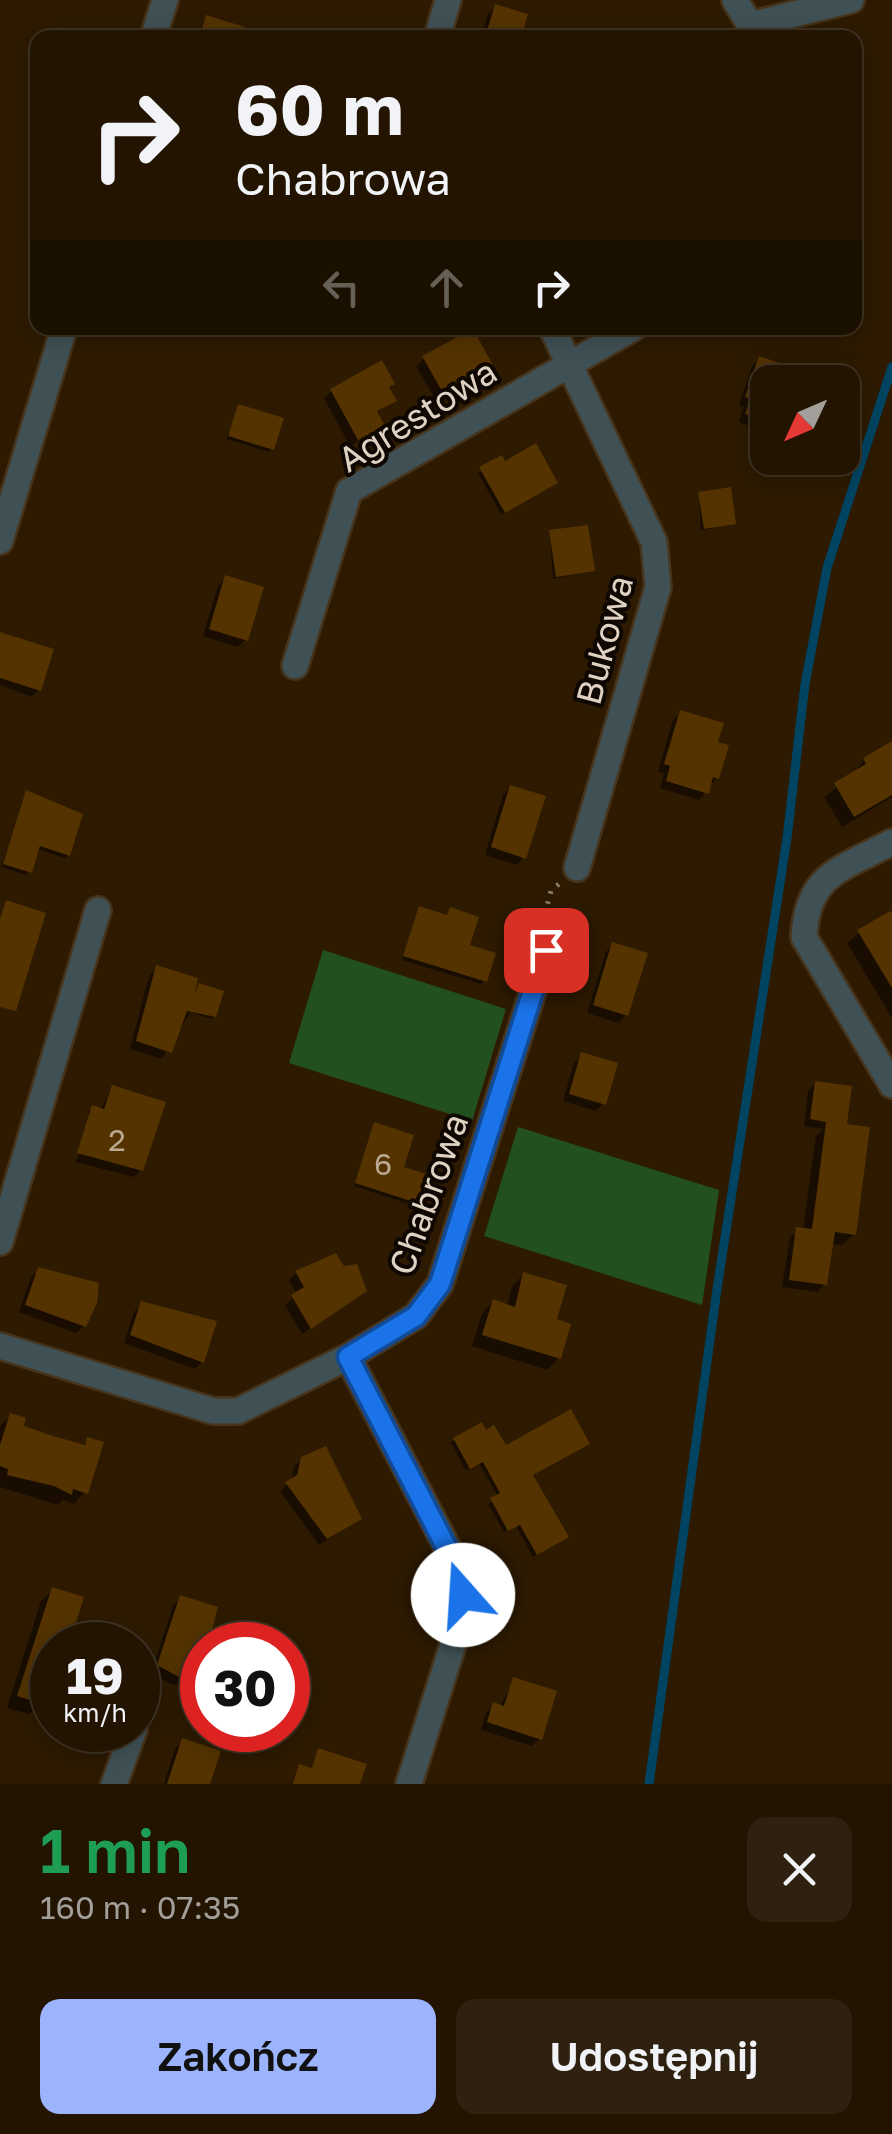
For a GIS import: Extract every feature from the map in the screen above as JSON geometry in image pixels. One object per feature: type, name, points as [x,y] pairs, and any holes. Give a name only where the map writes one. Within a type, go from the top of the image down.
[{"type":"street","points":[[155,30],[164,0]]},
{"type":"street","points":[[439,30],[448,0]]},
{"type":"street","points":[[735,0],[747,30]]},
{"type":"street","points":[[754,30],[851,0]]},
{"type":"street","points":[[0,541],[62,335]]},
{"type":"street","name":"Bukowa","points":[[556,335],[659,563],[658,587],[577,868]]},
{"type":"street","name":"Agrestowa","points":[[296,666],[349,491],[621,335]]},
{"type":"street","points":[[892,842],[819,883],[805,912],[804,937],[892,1085]]},
{"type":"street","points":[[0,1242],[98,910]]},
{"type":"street","name":"Chabrowa","points":[[0,1346],[213,1411],[238,1411],[348,1357],[416,1316],[440,1284],[546,950]]},
{"type":"street","points":[[348,1357],[456,1566],[463,1595],[460,1622],[408,1784]]},
{"type":"street","points":[[114,1784],[126,1752]]},
{"type":"green space","points":[[323,950],[506,1009],[472,1121],[289,1063]]},
{"type":"green space","points":[[518,1127],[719,1190],[702,1305],[484,1236]]},
{"type":"building","points":[[495,4],[528,14],[523,30],[487,30]]},
{"type":"building","points":[[206,15],[245,27],[244,30],[201,30]]},
{"type":"building","points":[[462,335],[476,335],[493,365],[443,393],[422,356]]},
{"type":"building","points":[[759,356],[785,365],[756,365]]},
{"type":"building","points":[[382,360],[395,384],[389,387],[397,401],[377,411],[385,426],[358,440],[330,389]]},
{"type":"building","points":[[238,404],[284,418],[274,450],[228,436]]},
{"type":"building","points":[[536,443],[558,483],[505,513],[479,467],[502,455],[505,461]]},
{"type":"building","points":[[731,487],[736,524],[704,529],[698,492]]},
{"type":"building","points":[[588,525],[595,571],[556,577],[549,530]]},
{"type":"building","points":[[225,575],[264,587],[248,641],[209,629]]},
{"type":"building","points":[[0,632],[54,649],[41,691],[0,678]]},
{"type":"building","points":[[680,710],[724,723],[718,742],[729,745],[719,779],[713,777],[709,794],[666,781],[670,766],[664,764]]},
{"type":"building","points":[[892,741],[892,795],[854,817],[834,783],[866,764],[863,758]]},
{"type":"building","points":[[510,785],[546,796],[526,859],[491,847]]},
{"type":"building","points":[[26,790],[83,814],[70,856],[40,846],[32,873],[3,864]]},
{"type":"building","points":[[6,900],[46,913],[16,1011],[0,1007],[0,919]]},
{"type":"building","points":[[419,906],[447,915],[450,907],[479,917],[470,945],[496,953],[487,982],[403,956]]},
{"type":"building","points":[[892,913],[892,988],[857,930]]},
{"type":"building","points":[[612,942],[648,953],[628,1016],[593,1005]]},
{"type":"building","points":[[156,965],[198,978],[195,994],[199,983],[224,991],[216,1017],[187,1011],[172,1053],[136,1041]]},
{"type":"building","points":[[581,1052],[618,1063],[606,1105],[569,1094]]},
{"type":"building","points":[[815,1081],[852,1086],[847,1124],[870,1127],[856,1235],[835,1232],[827,1285],[789,1280],[796,1227],[812,1229],[826,1122],[810,1119]]},
{"type":"building","points":[[112,1085],[166,1102],[143,1171],[77,1153],[92,1105],[104,1109]]},
{"type":"building","points":[[374,1122],[414,1135],[404,1167],[426,1174],[417,1203],[355,1183]]},
{"type":"building","points":[[336,1253],[344,1266],[357,1264],[367,1291],[311,1329],[291,1295],[304,1287],[295,1271]]},
{"type":"building","points":[[38,1267],[99,1283],[97,1303],[86,1327],[25,1305]]},
{"type":"building","points":[[523,1272],[567,1285],[557,1319],[571,1324],[561,1359],[482,1335],[493,1299],[515,1307]]},
{"type":"building","points":[[141,1301],[217,1321],[204,1363],[130,1335]]},
{"type":"building","points":[[571,1409],[590,1444],[533,1475],[569,1537],[537,1555],[520,1525],[508,1531],[490,1498],[500,1493],[483,1462],[470,1469],[453,1438],[482,1422],[486,1430],[494,1425],[506,1445]]},
{"type":"building","points":[[10,1413],[26,1418],[24,1426],[53,1436],[85,1445],[87,1437],[104,1442],[88,1494],[73,1489],[72,1495],[54,1486],[7,1475],[8,1469],[0,1466],[0,1445]]},
{"type":"building","points":[[326,1446],[362,1519],[327,1539],[285,1482],[297,1475],[301,1457]]},
{"type":"building","points":[[52,1587],[84,1597],[76,1622],[41,1622]]},
{"type":"building","points":[[180,1595],[218,1607],[214,1622],[180,1622],[180,1677],[160,1667]]},
{"type":"building","points":[[30,1656],[30,1700],[17,1696]]},
{"type":"building","points":[[513,1677],[557,1691],[542,1740],[487,1722],[493,1702],[504,1706]]},
{"type":"building","points":[[180,1744],[180,1752],[221,1752],[210,1784],[167,1784]]},
{"type":"building","points":[[318,1748],[367,1764],[360,1784],[293,1784],[299,1764],[312,1768]]},
{"type":"waterway","points":[[649,1784],[717,1289],[787,838],[805,684],[827,568],[892,367]]},
{"type":"route","points":[[463,1595],[456,1566],[348,1357],[416,1316],[440,1284],[546,950]]}]
